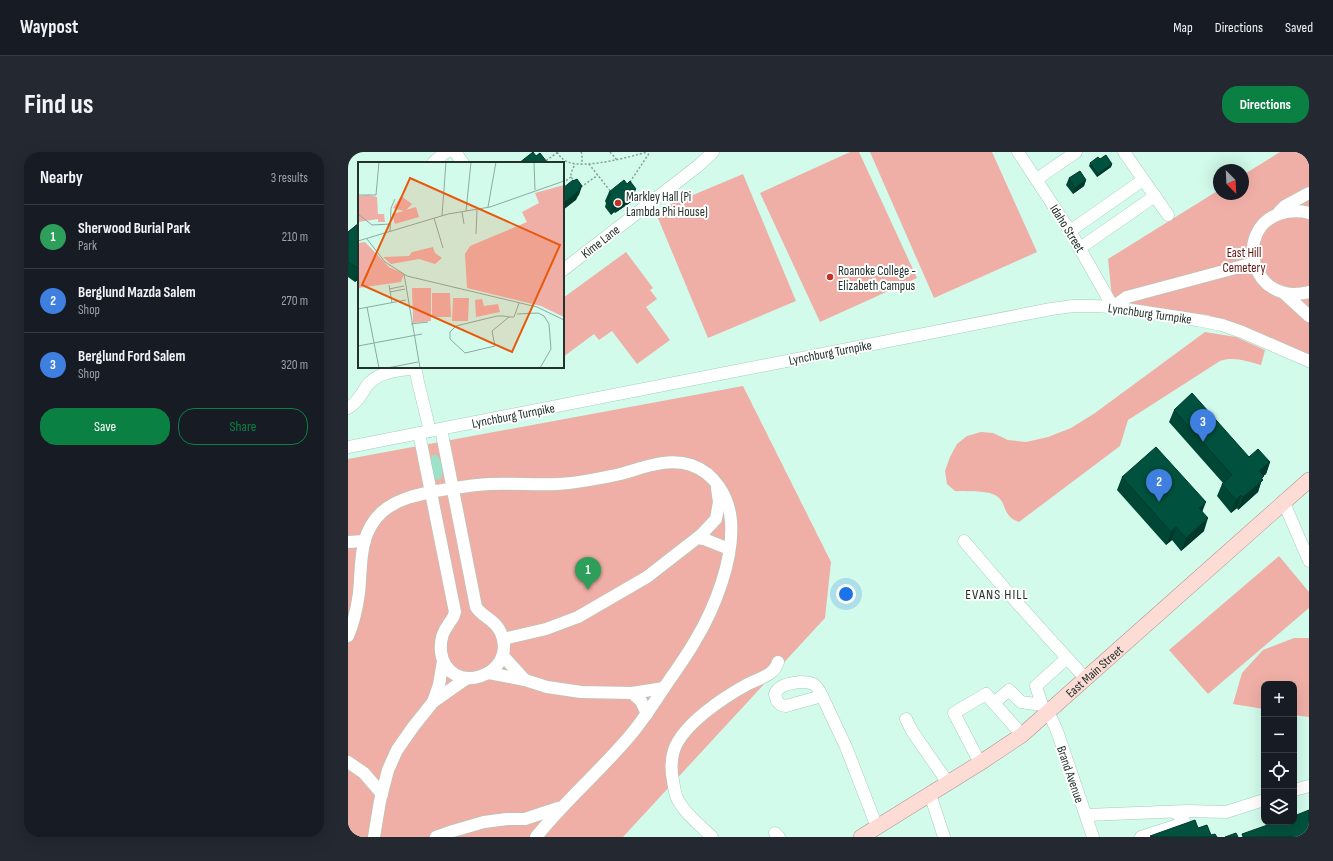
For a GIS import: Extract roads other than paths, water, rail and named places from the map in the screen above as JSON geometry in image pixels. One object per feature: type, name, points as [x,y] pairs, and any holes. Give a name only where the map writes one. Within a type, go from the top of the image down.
[{"type":"main road","name":"East Main Street","points":[[861,837],[980,764],[1022,735],[1045,708],[1085,678],[1309,480]]},
{"type":"street","points":[[434,162],[447,152]]},
{"type":"street","points":[[455,152],[462,162]]},
{"type":"street","name":"Kime Lane","points":[[564,269],[698,166],[713,152]]},
{"type":"street","name":"Idaho Street","points":[[1018,152],[1070,231],[1113,307]]},
{"type":"street","points":[[1037,179],[1076,152]]},
{"type":"street","points":[[1124,152],[1168,215]]},
{"type":"street","points":[[1070,231],[1143,180]]},
{"type":"street","points":[[1309,193],[1284,206],[1263,226],[1255,239],[1253,251],[1254,263],[1258,274],[1265,283],[1275,290],[1285,294],[1309,316]]},
{"type":"street","points":[[1080,248],[1155,196]]},
{"type":"street","points":[[1275,216],[1288,211],[1301,211],[1309,214]]},
{"type":"street","points":[[1113,307],[1127,297],[1254,263]]},
{"type":"street","points":[[1285,294],[1309,292]]},
{"type":"street","name":"Lynchburg Turnpike","points":[[348,447],[1052,309],[1093,306],[1113,307],[1222,325],[1309,361]]},
{"type":"street","points":[[348,408],[359,399],[379,371],[415,368],[430,431],[452,488],[476,607],[478,611],[496,624],[503,639],[504,647],[502,656],[497,666],[489,673],[467,678],[433,702],[397,750],[388,770],[374,837]]},
{"type":"street","points":[[430,431],[431,492],[454,612],[454,617],[443,634],[441,651],[443,661],[439,686],[433,702]]},
{"type":"street","points":[[348,636],[357,609],[360,561],[368,530],[381,513],[390,506],[409,497],[468,485],[564,483],[616,475],[668,462],[690,465],[700,469],[716,483],[725,496],[729,508],[731,531],[729,550],[722,580],[708,617],[697,639],[630,736],[535,837],[525,819]]},
{"type":"street","points":[[503,639],[546,628],[578,617],[647,578],[698,538],[716,519],[720,502],[716,483]]},
{"type":"street","points":[[1284,503],[1306,543],[1309,561]]},
{"type":"street","points":[[698,538],[704,539],[729,550]]},
{"type":"street","points":[[348,542],[365,541]]},
{"type":"street","points":[[964,541],[1085,678]]},
{"type":"street","points":[[502,656],[525,680]]},
{"type":"street","name":"Brand Avenue","points":[[1067,658],[1036,686],[1057,731],[1093,837]]},
{"type":"street","points":[[443,661],[452,672],[467,678]]},
{"type":"street","points":[[712,837],[684,808],[674,791],[672,760],[674,750],[679,739],[697,720],[734,692],[772,673],[777,667],[778,662]]},
{"type":"street","points":[[489,673],[525,680],[547,687],[581,692],[632,693],[664,688]]},
{"type":"street","points":[[994,704],[1009,690],[1021,702],[1045,708]]},
{"type":"street","points":[[632,693],[641,702],[646,714]]},
{"type":"street","points":[[980,764],[954,713],[986,694],[1022,735]]},
{"type":"street","points":[[822,696],[846,747],[877,827]]},
{"type":"street","points":[[906,719],[912,731],[948,783]]},
{"type":"street","points":[[348,762],[364,773],[382,794]]},
{"type":"street","points":[[1297,789],[1309,786]]},
{"type":"street","points":[[930,794],[944,837]]},
{"type":"street","points":[[1086,816],[1174,812],[1226,812],[1261,801]]},
{"type":"street","points":[[436,837],[484,822],[525,819],[562,807]]},
{"type":"street","points":[[1141,837],[1181,824],[1184,821],[1182,817],[1174,812]]},
{"type":"place","name":"Markley Hall (Pi Lambda Phi House)","points":[[618,203]]},
{"type":"place","name":"Roanoke College - Elizabeth Campus","points":[[830,277]]},
{"type":"place","name":"Berglund Ford Salem","points":[[1203,442]]},
{"type":"place","name":"Berglund Mazda Salem","points":[[1159,502]]},
{"type":"place","name":"Sherwood Burial Park","points":[[588,590]]},
{"type":"district","name":"EVANS HILL","points":[[997,594]]},
{"type":"park label","name":"East Hill Cemetery","points":[[1244,260]]}]
